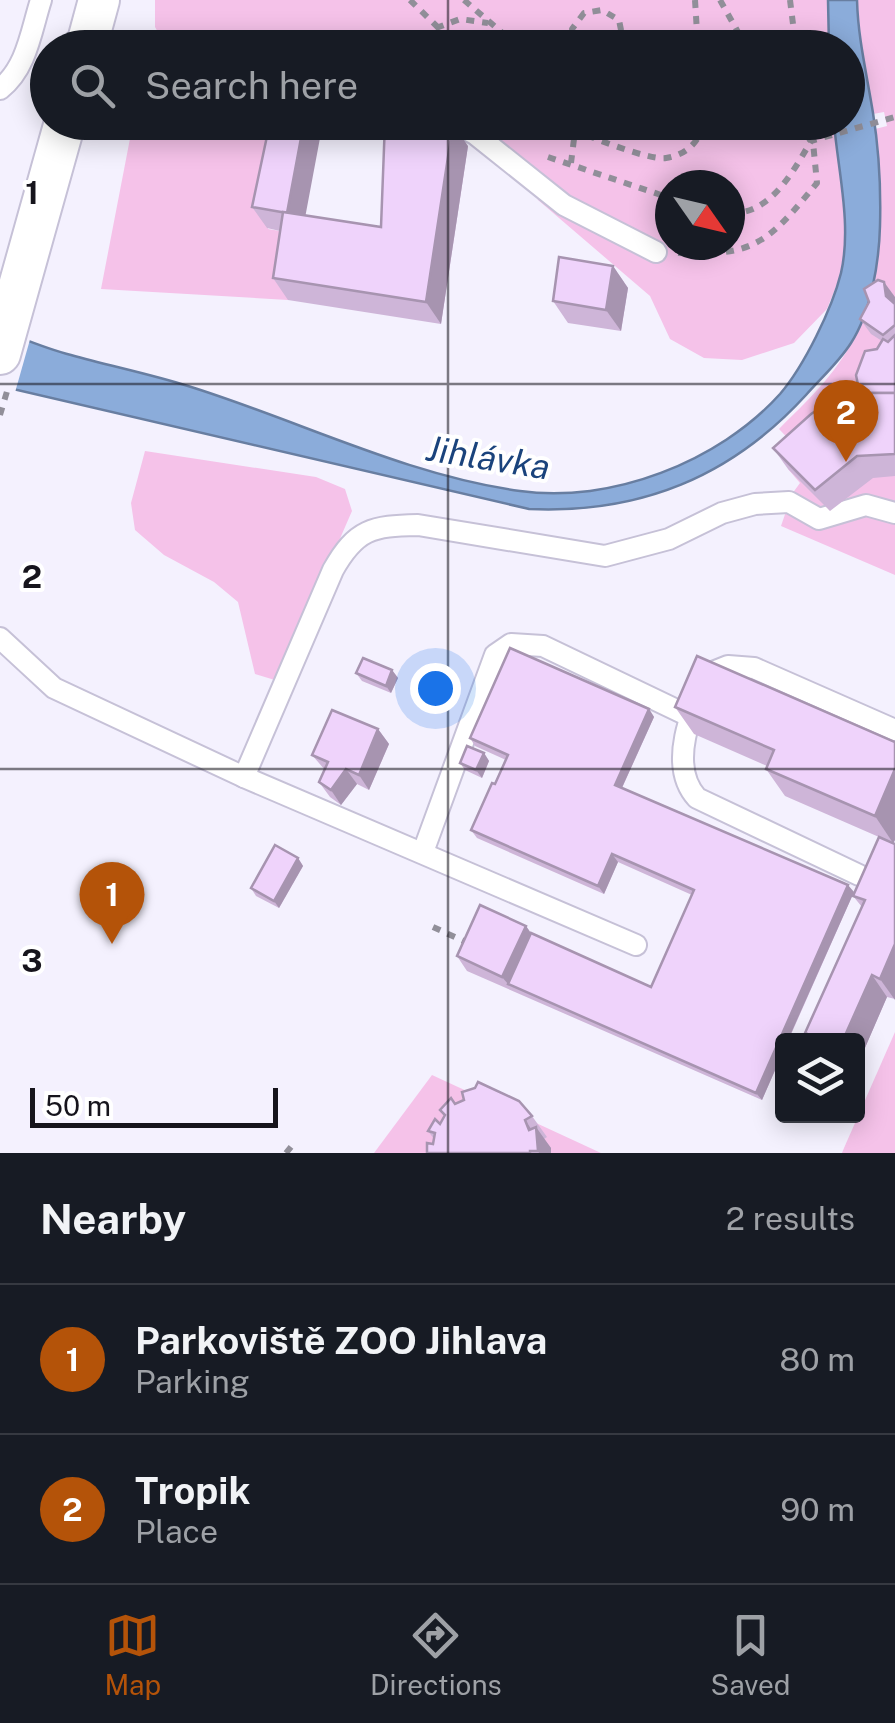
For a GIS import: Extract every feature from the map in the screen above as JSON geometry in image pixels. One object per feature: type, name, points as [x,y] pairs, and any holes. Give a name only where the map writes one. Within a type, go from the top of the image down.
[{"type":"street","points":[[91,30],[99,0]]},
{"type":"street","points":[[0,354],[60,140]]},
{"type":"lane","points":[[32,30],[41,0]]},
{"type":"lane","points":[[0,89],[12,80],[30,38]]},
{"type":"lane","points":[[483,140],[564,205],[655,251]]},
{"type":"lane","points":[[244,777],[333,570],[348,543],[364,532],[418,525],[605,556],[669,539],[722,513],[755,504],[789,502],[819,519],[866,505],[895,513]]},
{"type":"lane","points":[[0,638],[54,688],[244,777],[636,946]]},
{"type":"lane","points":[[422,852],[495,654],[511,644],[543,646],[689,716]]},
{"type":"lane","points":[[859,875],[697,798],[683,775],[689,716],[708,674],[728,666],[754,668],[895,730]]},
{"type":"path","points":[[410,0],[438,30]]},
{"type":"path","points":[[464,0],[498,30]]},
{"type":"path","points":[[602,10],[606,0]]},
{"type":"path","points":[[696,0],[697,30]]},
{"type":"path","points":[[720,0],[737,30]]},
{"type":"path","points":[[790,0],[794,30]]},
{"type":"path","points":[[572,30],[584,14],[602,10],[619,20],[620,30]]},
{"type":"path","points":[[436,28],[460,19],[490,23]]},
{"type":"path","points":[[865,125],[895,117]]},
{"type":"path","points":[[574,140],[570,163],[655,193]]},
{"type":"path","points":[[603,140],[663,159],[686,151],[698,140]]},
{"type":"path","points":[[745,214],[768,201],[817,140]]},
{"type":"path","points":[[745,247],[762,241],[818,183],[812,142]]},
{"type":"path","points":[[433,927],[478,948]]},
{"type":"path","points":[[286,1153],[294,1142]]},
{"type":"shaded area","points":[[155,0],[828,0],[829,30],[157,30]]},
{"type":"shaded area","points":[[857,0],[895,0],[895,575],[781,526],[800,483],[788,469],[804,455],[779,429],[846,353],[863,315],[876,263],[880,210],[875,129],[887,126],[884,112],[873,114],[865,74],[865,30],[860,30]]},
{"type":"shaded area","points":[[130,140],[286,140],[268,229],[298,234],[288,300],[101,289]]},
{"type":"shaded area","points":[[493,140],[836,140],[846,233],[841,274],[827,309],[794,343],[742,360],[704,358],[670,339],[650,296],[538,200],[516,156]]},
{"type":"shaded area","points":[[145,451],[316,477],[345,489],[352,511],[278,681],[255,674],[238,602],[214,582],[164,555],[135,530],[131,503]]},
{"type":"shaded area","points":[[895,1032],[895,1153],[842,1153],[855,1123],[865,1123],[865,1100]]},
{"type":"shaded area","points":[[432,1075],[601,1153],[374,1153]]},
{"type":"water","name":"Jihlávka","points":[[828,0],[857,0],[860,30],[829,30]]},
{"type":"water","name":"Jihlávka","points":[[865,67],[875,127],[880,226],[876,271],[858,331],[806,395],[747,448],[681,485],[609,505],[529,509],[0,386],[0,330],[62,353],[188,386],[435,473],[520,491],[590,491],[626,484],[661,473],[726,440],[780,394],[816,336],[831,303],[844,255],[845,217],[836,140],[865,140]]},
{"type":"pier","points":[[0,325],[31,336],[14,396],[0,391]]},
{"type":"building","points":[[266,140],[301,140],[287,213],[252,207]]},
{"type":"building","points":[[384,140],[451,140],[426,302],[273,278],[283,212],[381,227]]},
{"type":"building","points":[[559,257],[613,266],[606,310],[553,301]]},
{"type":"building","points":[[878,280],[884,282],[886,296],[895,304],[895,325],[883,335],[860,319],[869,302],[864,289]]},
{"type":"building","points":[[895,335],[895,393],[862,393],[856,375],[865,351],[877,349],[883,339],[888,342]]},
{"type":"building","points":[[844,393],[895,393],[895,454],[857,456],[815,490],[773,448],[811,414]]},
{"type":"building","points":[[510,648],[649,709],[615,785],[848,885],[783,1033],[775,1033],[775,1050],[756,1093],[508,984],[531,933],[651,987],[694,890],[612,854],[598,886],[471,830],[508,755],[470,738]]},
{"type":"building","points":[[697,656],[895,742],[895,769],[875,816],[766,769],[774,750],[675,707]]},
{"type":"building","points":[[363,658],[392,670],[386,686],[356,673]]},
{"type":"building","points":[[332,710],[378,729],[359,775],[346,769],[331,790],[319,782],[328,762],[312,755]]},
{"type":"building","points":[[467,746],[484,753],[476,770],[460,763]]},
{"type":"building","points":[[879,837],[895,844],[895,944],[880,979],[872,975],[846,1033],[805,1033],[865,900],[853,896]]},
{"type":"building","points":[[275,845],[298,858],[274,901],[251,888]]},
{"type":"building","points":[[480,905],[526,926],[502,977],[457,956]]},
{"type":"building","points":[[478,1082],[519,1101],[532,1116],[525,1120],[529,1130],[536,1127],[538,1151],[427,1153],[427,1143],[433,1144],[435,1133],[428,1131],[435,1119],[440,1124],[445,1115],[440,1110],[451,1098],[455,1104],[464,1100],[462,1092],[475,1088]]},
{"type":"place","name":"Tropik","points":[[846,462]]},
{"type":"place","name":"Parkoviště ZOO Jihlava","points":[[112,944]]}]
